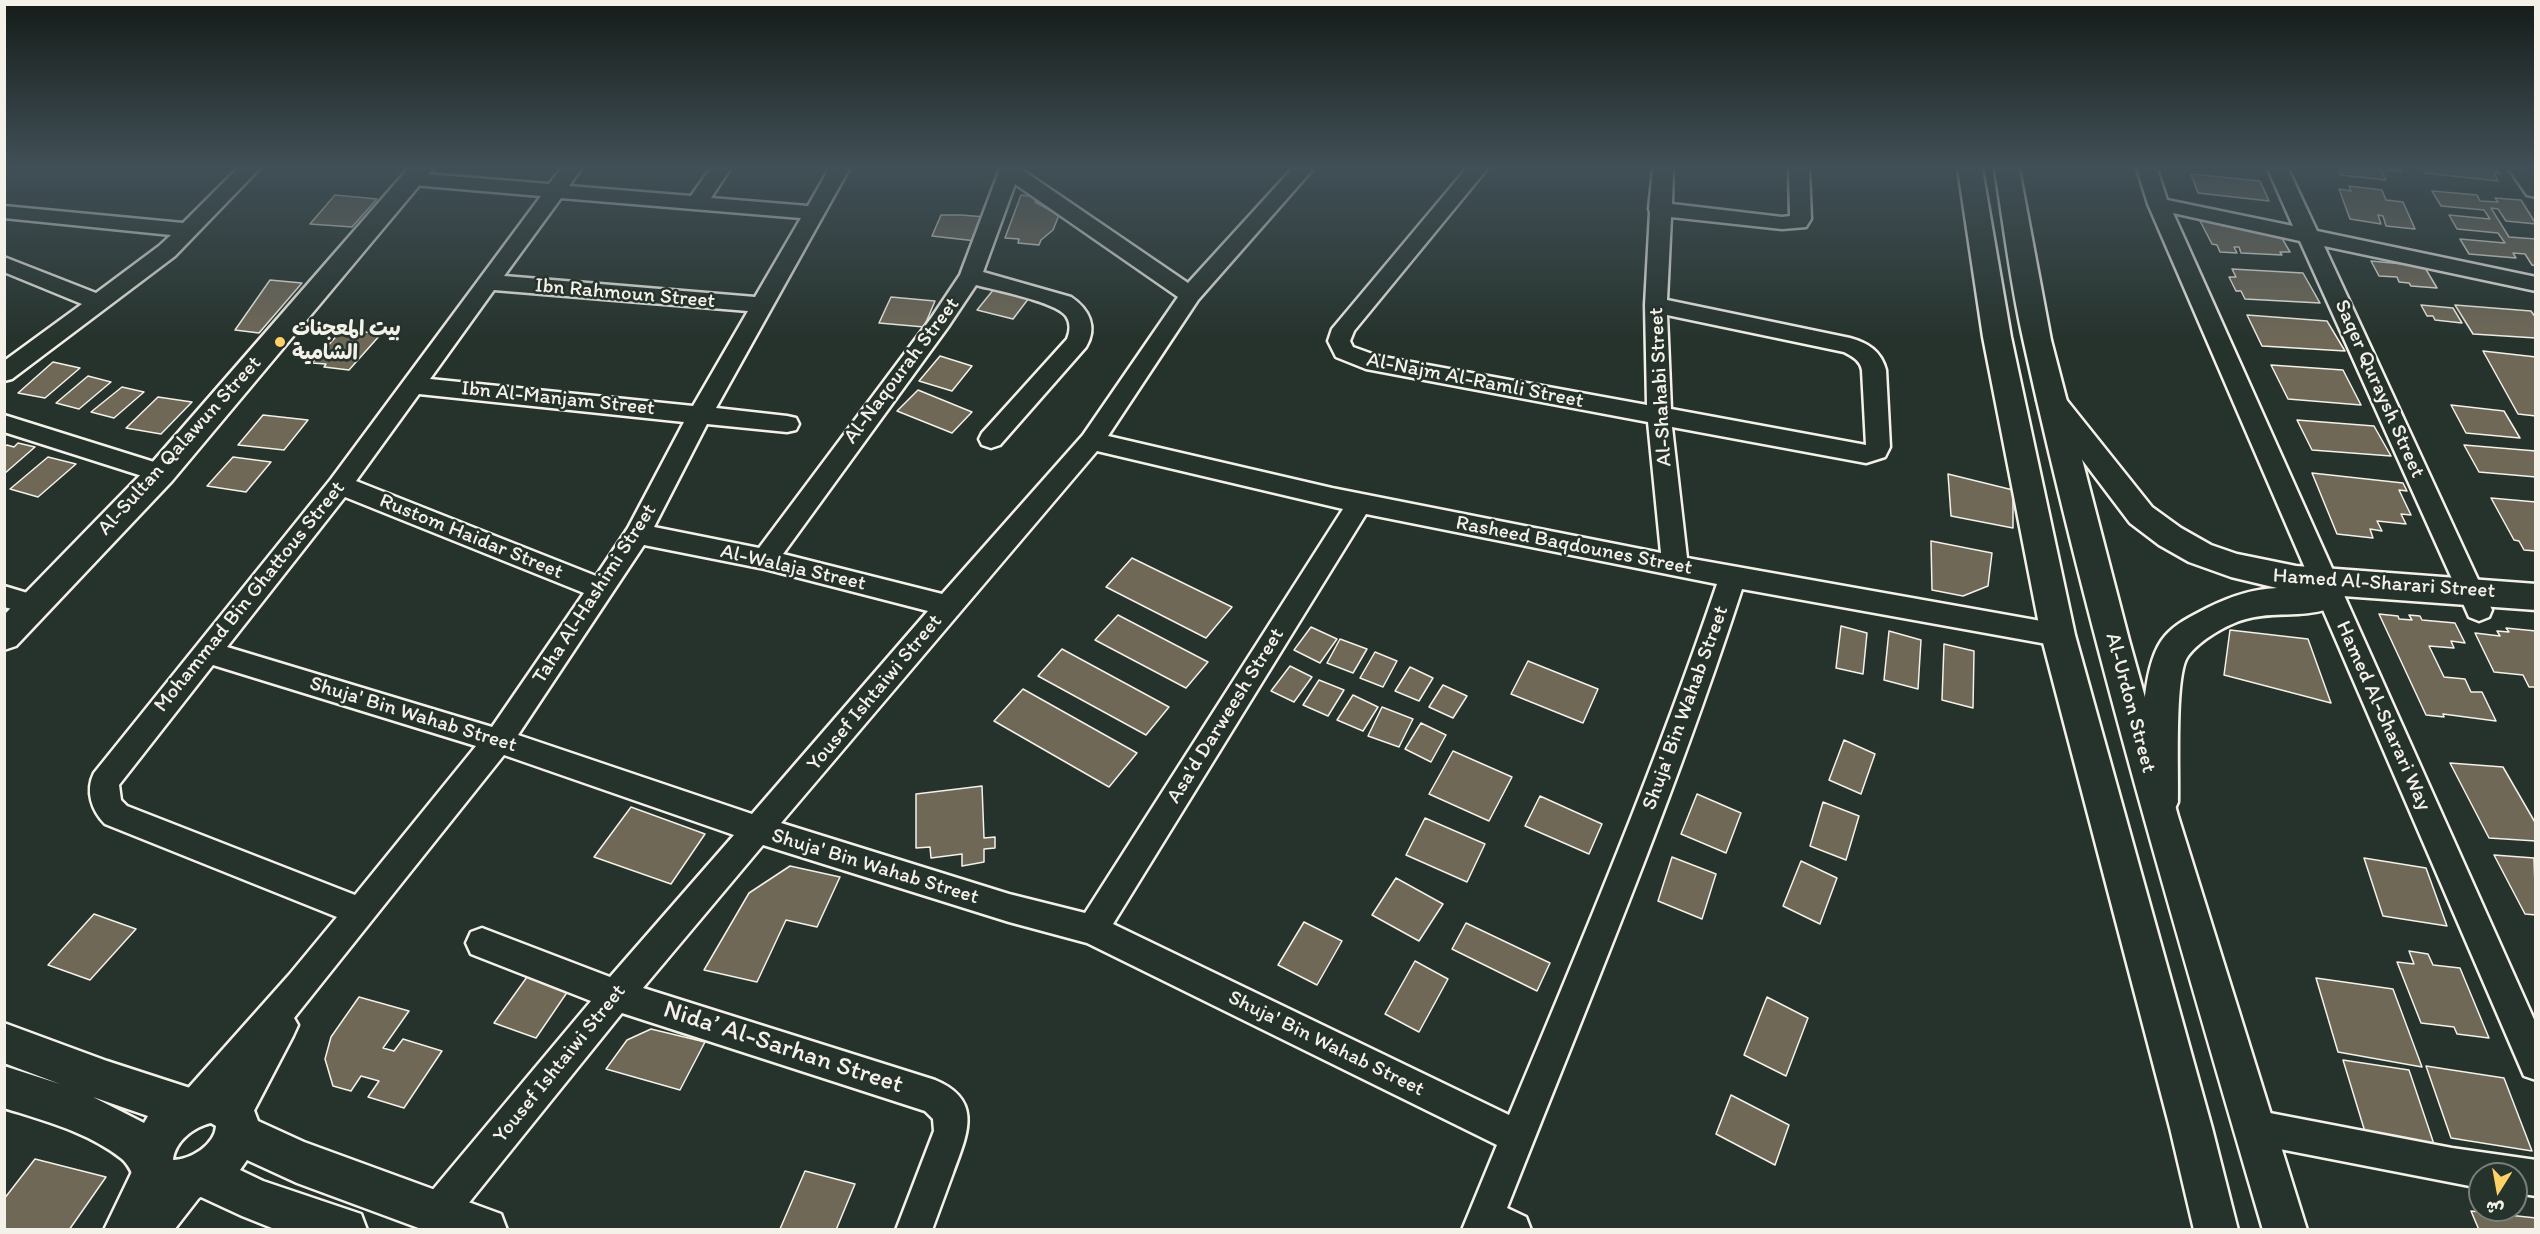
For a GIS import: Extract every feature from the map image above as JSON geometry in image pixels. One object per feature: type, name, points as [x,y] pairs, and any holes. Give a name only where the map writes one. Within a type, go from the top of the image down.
[{"type":"main road","name":"Al-Sultan Qalawun Street","points":[[4,637],[161,473],[372,227]]},
{"type":"main road","points":[[1979,227],[1997,337],[2058,634],[2188,1116],[2216,1230]]},
{"type":"main road","name":"Al-Urdon Street","points":[[2017,227],[2037,340],[2051,400],[2160,816],[2285,1230]]},
{"type":"main road","name":"Hamed Al-Sharari Street","points":[[2051,400],[2141,515],[2157,529],[2199,554],[2249,572],[2327,591],[2474,599],[2535,597]]},
{"type":"main road","name":"Hamed Al-Sharari Street","points":[[2160,816],[2163,684],[2167,663],[2176,646],[2194,630],[2236,608],[2327,591]]},
{"type":"main road","name":"Hamed Al-Sharari Street","points":[[2474,599],[2535,616]]},
{"type":"main road","points":[[4,1042],[107,1082],[214,1115],[297,1161],[485,1230]]},
{"type":"main road","points":[[4,1087],[108,1125],[132,1138],[173,1170],[345,1230]]},
{"type":"main road","points":[[173,1170],[225,1156],[214,1115]]},
{"type":"main road","points":[[173,1170],[155,1142],[164,1129],[214,1115]]},
{"type":"street","points":[[145,227],[188,231]]},
{"type":"street","points":[[4,374],[100,303],[166,251],[192,227]]},
{"type":"street","name":"Mohammad Bin Ghattous Street","points":[[360,911],[116,815],[107,806],[104,782],[340,484],[415,385],[528,227]]},
{"type":"street","name":"Taha Al-Hashimi Street","points":[[214,1115],[301,987],[498,741],[602,589],[638,534],[701,413],[806,227]]},
{"type":"street","name":"Al-Naqourah Street","points":[[765,559],[940,322],[971,276],[989,227]]},
{"type":"street","points":[[1091,227],[1190,295]]},
{"type":"street","name":"Yousef Ishtaiwi Street","points":[[438,1212],[616,995],[1092,441],[1190,295],[1252,227]]},
{"type":"street","name":"Al-Najm Al-Ramli Street","points":[[1428,227],[1342,329],[1339,341],[1344,352],[1374,363],[1659,417]]},
{"type":"street","name":"Al-Shahabi Street","points":[[1658,227],[1656,305],[1659,417],[1675,566]]},
{"type":"street","name":"Hamed Al-Sharari Way","points":[[2168,227],[2535,1064]]},
{"type":"street","points":[[2268,227],[2535,284]]},
{"type":"street","name":"Saqer Quraysh Street","points":[[2305,227],[2474,599]]},
{"type":"street","points":[[4,264],[100,303]]},
{"type":"street","points":[[971,276],[1063,302],[1074,309],[1081,320],[1082,331],[1078,342],[991,439]]},
{"type":"street","name":"Ibn Rahmoun Street","points":[[487,282],[763,305]]},
{"type":"street","points":[[1656,305],[1850,346],[1864,353],[1872,361],[1874,370],[1878,447],[1876,451],[1866,454],[1659,417]]},
{"type":"street","name":"Ibn Al-Manjam Street","points":[[415,385],[701,413],[787,424]]},
{"type":"street","points":[[4,423],[161,473]]},
{"type":"street","name":"Rasheed Baqdounes Street","points":[[1092,441],[1360,503],[1731,578],[2058,634]]},
{"type":"street","name":"Rustom Haidar Street","points":[[340,484],[602,589]]},
{"type":"street","name":"Asa'd Darweesh Street","points":[[1092,930],[1360,503]]},
{"type":"street","name":"Al-Walaja Street","points":[[638,534],[765,559],[948,606]]},
{"type":"street","name":"Shuja' Bin Wahab Street","points":[[1492,1226],[1519,1138],[1707,658],[1731,578]]},
{"type":"street","points":[[4,597],[35,605]]},
{"type":"street","name":"Shuja' Bin Wahab Street","points":[[208,652],[498,741],[759,830],[1009,908],[1092,930],[1519,1138]]},
{"type":"street","name":"Nida’ Al-Sarhan Street","points":[[482,943],[616,995],[935,1097],[947,1106],[952,1118],[951,1131],[914,1230]]},
{"type":"street","points":[[2254,1127],[2468,1168]]},
{"type":"street","points":[[122,1230],[173,1170]]},
{"type":"street","points":[[151,1230],[173,1170]]},
{"type":"building","points":[[936,227],[982,227],[976,241],[932,236]]},
{"type":"building","points":[[1009,227],[1054,227],[1039,245],[1018,243],[1019,239],[1005,238]]},
{"type":"building","points":[[2203,227],[2267,228],[2279,233],[2290,252],[2280,252],[2282,255],[2241,253],[2239,247],[2234,247],[2237,253],[2220,252],[2217,245],[2212,244]]},
{"type":"building","points":[[2392,227],[2414,227],[2415,229]]},
{"type":"building","points":[[2456,227],[2503,227],[2509,237],[2536,239],[2536,266],[2532,265],[2525,254],[2513,253],[2516,258],[2469,254],[2460,239],[2505,243],[2498,233],[2457,229]]},
{"type":"building","points":[[2371,261],[2424,266],[2437,288],[2411,286],[2409,283],[2399,282],[2397,277],[2379,276]]},
{"type":"building","points":[[2232,269],[2303,273],[2320,303],[2245,299],[2241,291],[2236,291],[2229,277],[2236,277]]},
{"type":"building","points":[[270,280],[302,283],[259,333],[235,330]]},
{"type":"building","points":[[994,289],[1029,298],[1013,319],[977,310]]},
{"type":"building","points":[[891,297],[935,301],[924,327],[879,323]]},
{"type":"building","points":[[2421,305],[2453,308],[2462,323],[2435,320],[2433,316],[2427,316]]},
{"type":"building","points":[[2455,305],[2531,311],[2536,318],[2536,338],[2473,334]]},
{"type":"building","points":[[2247,315],[2327,321],[2345,351],[2262,346]]},
{"type":"building","points":[[343,329],[381,334],[349,370],[312,363]]},
{"type":"building","points":[[2483,351],[2536,357],[2536,416],[2518,414]]},
{"type":"building","points":[[940,356],[972,366],[952,391],[919,381]]},
{"type":"building","points":[[53,362],[80,368],[45,398],[18,393]]},
{"type":"building","points":[[2271,365],[2343,370],[2361,405],[2288,399]]},
{"type":"building","points":[[88,376],[111,382],[79,409],[56,403]]},
{"type":"building","points":[[122,387],[144,392],[114,418],[91,412]]},
{"type":"building","points":[[918,390],[972,412],[952,433],[897,411]]},
{"type":"building","points":[[158,397],[192,402],[161,434],[126,428]]},
{"type":"building","points":[[2451,405],[2504,411],[2520,438],[2466,433]]},
{"type":"building","points":[[263,415],[308,420],[284,450],[238,445]]},
{"type":"building","points":[[2297,420],[2374,426],[2391,456],[2312,450]]},
{"type":"building","points":[[18,443],[35,447],[4,474],[4,447],[7,445],[14,447]]},
{"type":"building","points":[[2464,445],[2536,451],[2536,477],[2479,472]]},
{"type":"building","points":[[48,457],[76,464],[38,497],[10,489]]},
{"type":"building","points":[[233,457],[271,462],[246,492],[207,486]]},
{"type":"building","points":[[2312,473],[2403,483],[2407,491],[2399,490],[2411,515],[2401,514],[2406,524],[2377,521],[2382,531],[2370,529],[2373,538],[2337,534]]},
{"type":"building","points":[[1948,474],[2013,490],[2013,528],[1951,516]]},
{"type":"building","points":[[2491,498],[2536,502],[2536,551],[2524,550],[2519,541],[2514,540]]},
{"type":"building","points":[[1931,541],[1992,553],[1988,586],[1963,596],[1932,590]]},
{"type":"building","points":[[1132,558],[1232,607],[1206,638],[1106,587]]},
{"type":"building","points":[[2379,614],[2412,620],[2409,615],[2420,616],[2422,620],[2455,623],[2465,643],[2451,641],[2454,648],[2429,646],[2444,677],[2465,679],[2471,692],[2482,692],[2496,721],[2443,714],[2444,717],[2426,715]]},
{"type":"building","points":[[1118,615],[1208,662],[1186,688],[1095,640]]},
{"type":"building","points":[[1841,626],[1867,633],[1863,674],[1836,668]]},
{"type":"building","points":[[1311,627],[1337,639],[1320,663],[1294,650]]},
{"type":"building","points":[[2506,628],[2536,631],[2536,687],[2529,687],[2523,675],[2494,672],[2475,633],[2500,636],[2497,631],[2509,632]]},
{"type":"building","points":[[2230,630],[2308,639],[2331,703],[2224,675]]},
{"type":"building","points":[[1889,631],[1921,640],[1918,689],[1884,680]]},
{"type":"building","points":[[1340,639],[1367,649],[1353,673],[1327,663]]},
{"type":"building","points":[[1944,644],[1974,651],[1973,708],[1942,700]]},
{"type":"building","points":[[1062,649],[1169,707],[1146,735],[1038,676]]},
{"type":"building","points":[[1375,652],[1397,661],[1383,687],[1360,678]]},
{"type":"building","points":[[1528,661],[1598,689],[1583,723],[1511,694]]},
{"type":"building","points":[[1290,666],[1312,677],[1294,702],[1271,691]]},
{"type":"building","points":[[1410,667],[1433,678],[1419,701],[1395,691]]},
{"type":"building","points":[[1319,680],[1344,690],[1328,716],[1303,705]]},
{"type":"building","points":[[1443,685],[1467,696],[1453,718],[1429,707]]},
{"type":"building","points":[[1023,689],[1137,753],[1109,787],[994,721]]},
{"type":"building","points":[[1353,695],[1378,707],[1363,731],[1337,720]]},
{"type":"building","points":[[1382,707],[1413,719],[1399,747],[1368,736]]},
{"type":"building","points":[[1421,723],[1446,735],[1431,762],[1405,749]]},
{"type":"building","points":[[1844,740],[1875,754],[1861,794],[1829,780]]},
{"type":"building","points":[[1453,751],[1512,777],[1489,821],[1429,794]]},
{"type":"building","points":[[2450,763],[2503,767],[2536,824],[2536,841],[2489,838]]},
{"type":"building","points":[[982,786],[984,838],[995,837],[995,848],[984,849],[984,862],[962,866],[962,854],[931,858],[930,847],[916,848],[916,794]]},
{"type":"building","points":[[1697,794],[1741,813],[1726,853],[1681,834]]},
{"type":"building","points":[[1540,796],[1602,824],[1589,854],[1525,826]]},
{"type":"building","points":[[1823,802],[1859,816],[1846,860],[1810,846]]},
{"type":"building","points":[[631,807],[705,834],[671,884],[594,857]]},
{"type":"building","points":[[1425,818],[1485,844],[1467,882],[1406,855]]},
{"type":"building","points":[[2494,855],[2534,858],[2536,915],[2525,914]]},
{"type":"building","points":[[1672,857],[1716,874],[1702,919],[1658,901]]},
{"type":"building","points":[[2364,858],[2426,868],[2447,926],[2383,916]]},
{"type":"building","points":[[1801,861],[1837,878],[1820,924],[1783,906]]},
{"type":"building","points":[[790,866],[840,877],[817,927],[786,920],[757,982],[704,970],[749,893]]},
{"type":"building","points":[[1396,878],[1443,904],[1419,941],[1372,915]]},
{"type":"building","points":[[94,914],[136,929],[90,980],[48,965]]},
{"type":"building","points":[[1304,922],[1342,941],[1317,985],[1278,965]]},
{"type":"building","points":[[1466,923],[1550,963],[1537,991],[1452,949]]},
{"type":"building","points":[[2409,951],[2428,954],[2433,965],[2460,968],[2489,1038],[2457,1034],[2454,1027],[2421,1023],[2397,962],[2414,964]]},
{"type":"building","points":[[1415,961],[1448,979],[1419,1032],[1385,1014]]},
{"type":"building","points":[[527,977],[568,991],[536,1038],[494,1023]]},
{"type":"building","points":[[2316,978],[2393,989],[2422,1067],[2338,1052]]},
{"type":"building","points":[[359,997],[409,1011],[383,1048],[394,1051],[403,1039],[442,1051],[404,1108],[368,1097],[379,1081],[361,1076],[351,1091],[333,1086],[325,1059],[331,1037]]},
{"type":"building","points":[[1767,997],[1808,1018],[1786,1076],[1744,1055]]},
{"type":"building","points":[[651,1029],[705,1042],[680,1090],[606,1069],[627,1040]]},
{"type":"building","points":[[2343,1060],[2409,1070],[2438,1156],[2369,1145]]},
{"type":"building","points":[[2426,1066],[2504,1078],[2532,1151],[2451,1138]]},
{"type":"building","points":[[1731,1095],[1789,1125],[1775,1165],[1716,1134]]},
{"type":"building","points":[[35,1159],[106,1177],[69,1230],[4,1230],[4,1199]]},
{"type":"building","points":[[805,1171],[855,1184],[836,1230],[780,1229]]},
{"type":"building","points":[[2528,1217],[2536,1218],[2536,1230],[2479,1230],[2476,1222],[2528,1222]]},
{"type":"place","name":"بيت المعجنات الشامية","points":[[280,342]]}]
